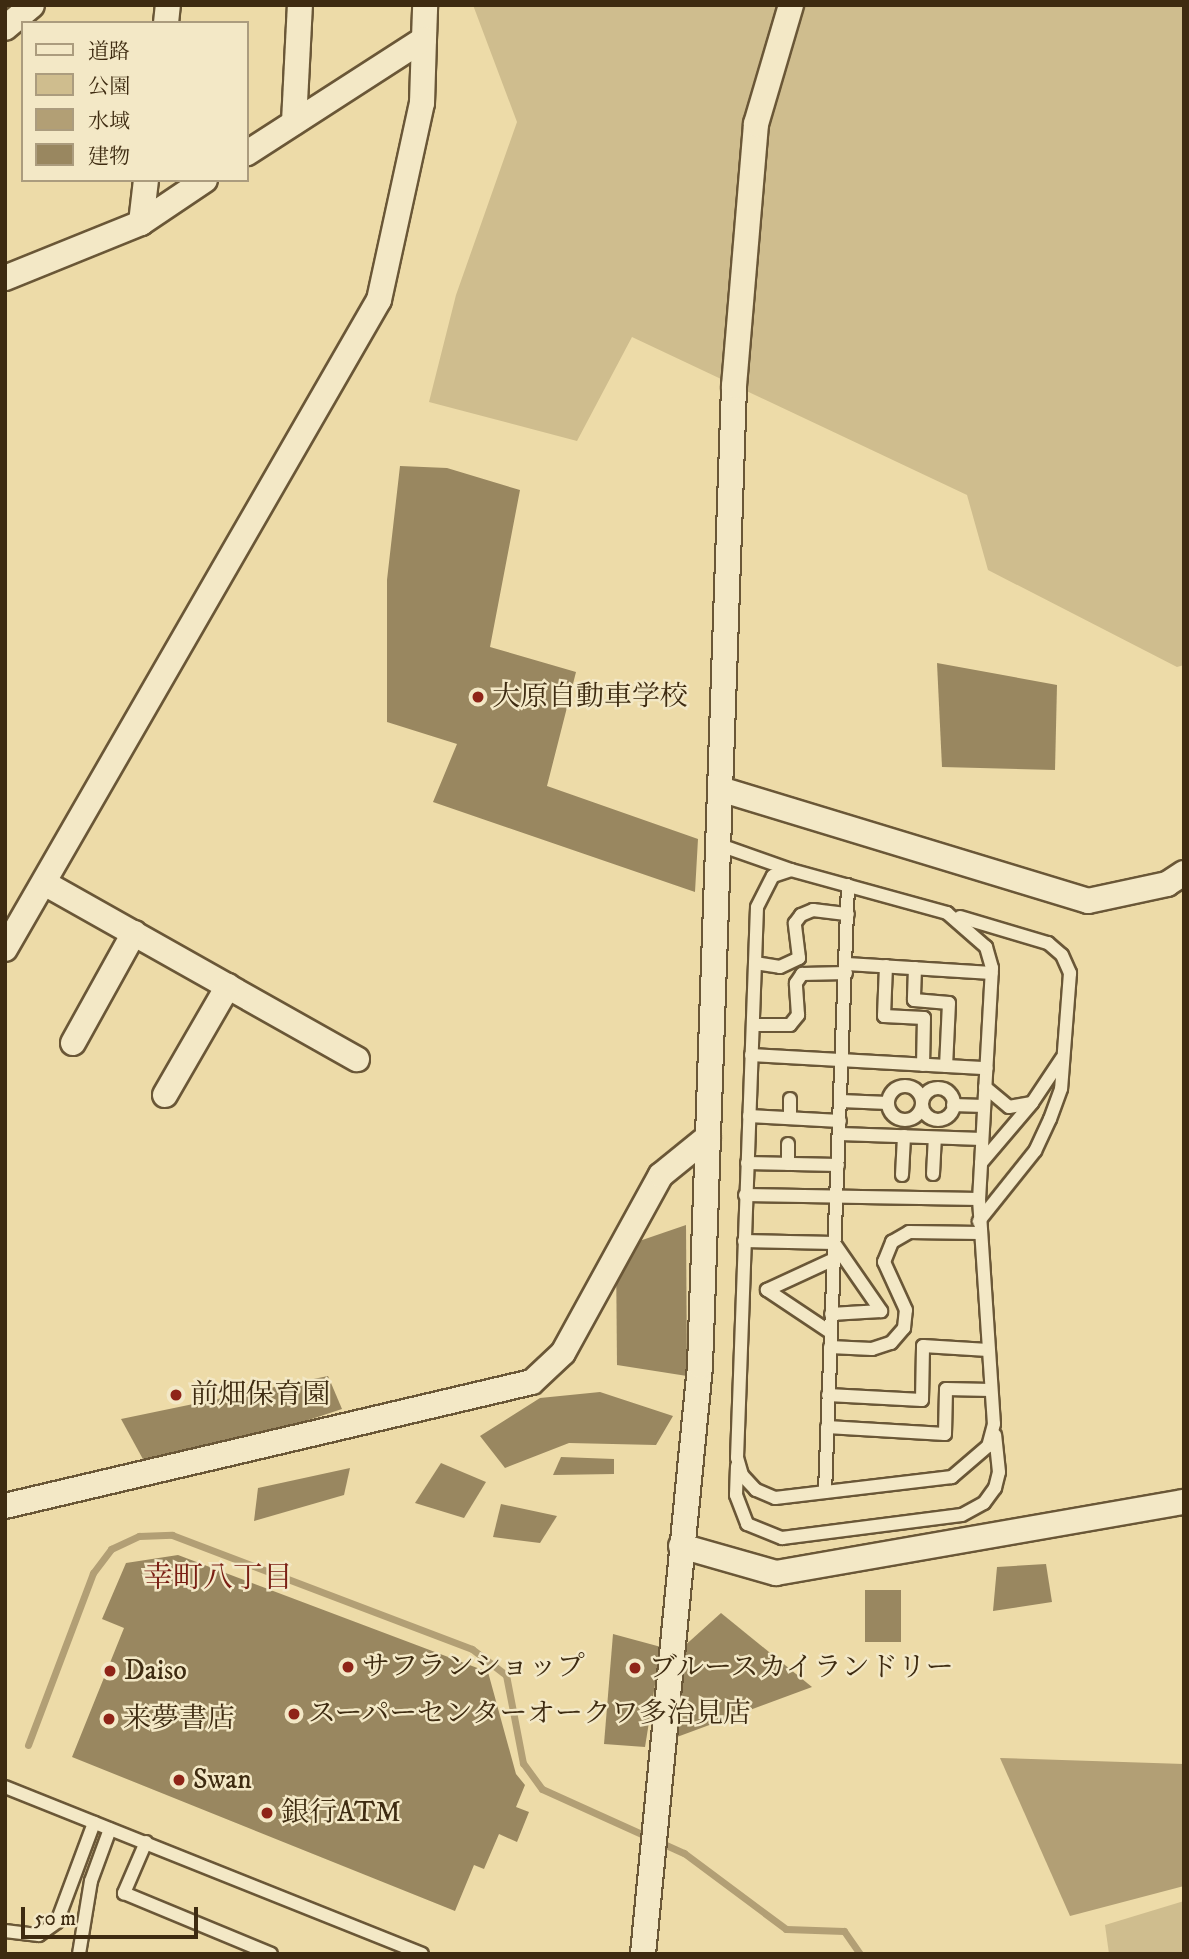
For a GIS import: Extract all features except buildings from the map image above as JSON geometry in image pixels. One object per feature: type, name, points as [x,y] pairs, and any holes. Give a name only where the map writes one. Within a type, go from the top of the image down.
[{"type":"street","points":[[5,28],[32,5]]},
{"type":"street","points":[[294,122],[300,5]]},
{"type":"street","points":[[5,949],[46,884],[379,300],[422,103],[425,5]]},
{"type":"street","points":[[643,1954],[681,1546],[694,1465],[734,386],[756,124],[791,5]]},
{"type":"street","points":[[248,152],[424,39]]},
{"type":"street","points":[[141,223],[146,182]]},
{"type":"street","points":[[5,278],[141,223],[202,182]]},
{"type":"street","points":[[720,789],[1088,901],[1167,884],[1184,873]]},
{"type":"street","points":[[46,884],[357,1059]]},
{"type":"street","points":[[73,1043],[134,933]]},
{"type":"street","points":[[164,1095],[228,986]]},
{"type":"street","points":[[5,1506],[532,1381],[563,1353],[661,1175],[708,1138]]},
{"type":"street","points":[[681,1546],[776,1573],[1184,1503]]},
{"type":"lane","points":[[717,844],[791,870],[1048,943],[1062,955],[1070,973],[1061,1089],[1035,1151],[980,1227]]},
{"type":"lane","points":[[791,870],[764,887],[757,907],[737,1458],[739,1511],[762,1534],[782,1538],[962,1515],[984,1503],[995,1488],[999,1472],[979,1199],[992,973],[986,947],[947,914]]},
{"type":"lane","points":[[825,1492],[848,885]]},
{"type":"lane","points":[[755,963],[780,967],[799,958],[796,923],[801,915],[813,909],[848,914]]},
{"type":"lane","points":[[753,1025],[790,1025],[798,1015],[796,983],[802,974],[886,966],[992,973]]},
{"type":"lane","points":[[886,966],[884,1016],[924,1018],[923,1065]]},
{"type":"lane","points":[[915,968],[914,1000],[949,1003],[946,1066]]},
{"type":"lane","points":[[751,1055],[987,1068]]},
{"type":"lane","points":[[981,1163],[1032,1103],[1063,1056]]},
{"type":"lane","points":[[953,1105],[941,1088],[930,1090],[922,1103],[918,1113],[903,1119],[893,1115],[888,1103],[893,1090],[904,1086],[914,1089],[922,1103],[925,1113],[938,1120],[947,1117],[953,1105]]},
{"type":"lane","points":[[985,1087],[1009,1107],[1032,1103]]},
{"type":"lane","points":[[790,1099],[790,1118]]},
{"type":"lane","points":[[841,1101],[888,1103]]},
{"type":"lane","points":[[953,1105],[984,1106]]},
{"type":"lane","points":[[749,1116],[790,1118],[904,1136],[982,1139]]},
{"type":"lane","points":[[902,1175],[904,1136]]},
{"type":"lane","points":[[933,1174],[935,1138]]},
{"type":"lane","points":[[788,1144],[788,1164]]},
{"type":"lane","points":[[747,1163],[838,1165]]},
{"type":"lane","points":[[745,1195],[979,1199]]},
{"type":"lane","points":[[830,1347],[872,1349],[891,1343],[904,1328],[906,1310],[884,1262],[892,1242],[909,1232],[980,1227]]},
{"type":"lane","points":[[744,1241],[834,1243]]},
{"type":"lane","points":[[831,1314],[881,1311],[834,1243]]},
{"type":"lane","points":[[830,1332],[767,1290],[834,1259]]},
{"type":"lane","points":[[828,1395],[922,1400],[923,1346],[988,1350]]},
{"type":"lane","points":[[827,1427],[946,1434],[946,1389],[991,1390]]},
{"type":"lane","points":[[737,1458],[742,1475],[756,1490],[775,1498],[952,1477],[988,1446],[994,1424]]},
{"type":"lane","points":[[5,1787],[422,1954]]},
{"type":"lane","points":[[5,1931],[38,1935],[57,1922],[94,1823]]},
{"type":"lane","points":[[79,1954],[91,1881],[110,1829]]},
{"type":"lane","points":[[146,1842],[124,1893],[271,1954]]},
{"type":"green space","points":[[473,5],[1184,5],[1184,665],[1177,667],[988,570],[967,495],[632,337],[577,441],[429,402],[456,295],[517,122]]},
{"type":"green space","points":[[1184,1901],[1184,1954],[1109,1954],[1105,1925]]},
{"type":"water","points":[[1000,1758],[1184,1764],[1184,1886],[1070,1916]]},
{"type":"waterway","points":[[28,1745],[93,1573],[111,1549],[139,1536],[172,1535],[472,1649],[506,1675],[523,1763],[542,1789],[684,1853],[786,1929],[844,1931],[860,1954]]},
{"type":"place","name":"大原自動車学校","points":[[478,697]]},
{"type":"place","name":"前畑保育園","points":[[176,1395]]},
{"type":"place","name":"サフランショップ","points":[[348,1667]]},
{"type":"place","name":"ブルースカイランドリー","points":[[635,1668]]},
{"type":"place","name":"Daiso","points":[[110,1671]]},
{"type":"place","name":"スーパーセンターオークワ多治見店","points":[[294,1714]]},
{"type":"place","name":"来夢書店","points":[[109,1719]]},
{"type":"place","name":"Swan","points":[[179,1780]]},
{"type":"place","name":"銀行ATM","points":[[267,1813]]},
{"type":"district","name":"幸町八丁目","points":[[218,1579]]}]
